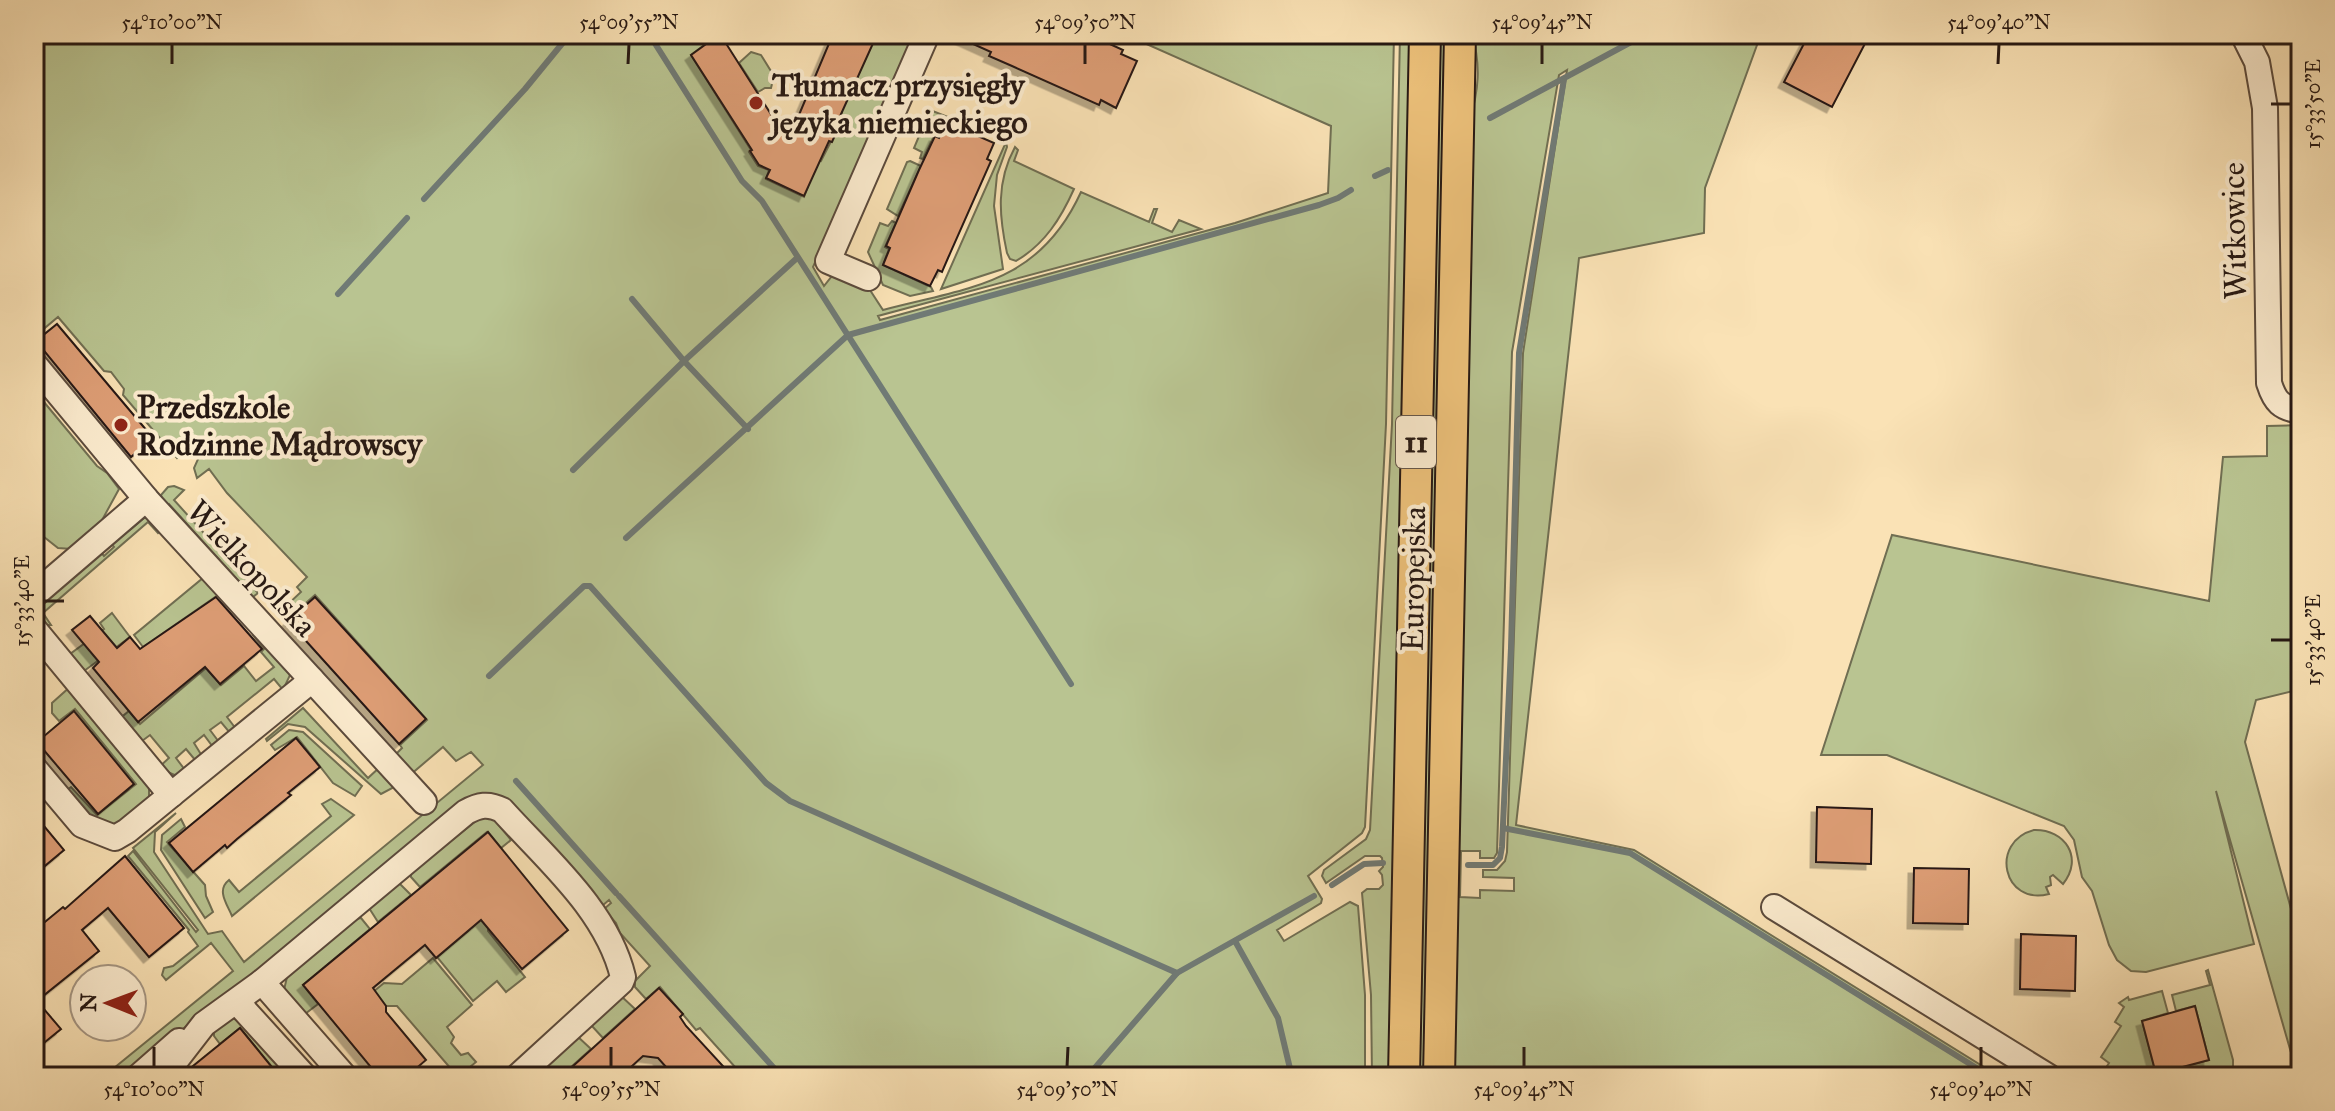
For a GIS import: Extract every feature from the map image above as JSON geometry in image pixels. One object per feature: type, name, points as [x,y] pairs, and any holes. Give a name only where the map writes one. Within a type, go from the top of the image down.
[{"type":"main road","name":"Europejska","points":[[1404,1077],[1425,34]]},
{"type":"main road","name":"Europejska","points":[[1439,1077],[1460,34]]},
{"type":"street","points":[[868,278],[828,261],[927,34]]},
{"type":"street","name":"Witkowice","points":[[2243,34],[2257,62],[2265,108],[2269,383],[2274,399],[2284,408],[2301,411]]},
{"type":"street","name":"Wielkopolska","points":[[34,364],[152,506],[424,802]]},
{"type":"street","name":"Wielkopolska","points":[[34,595],[152,506]]},
{"type":"street","points":[[34,629],[171,795]]},
{"type":"street","name":"Wielkopolska","points":[[34,768],[82,825],[115,838],[171,795],[307,674]]},
{"type":"street","points":[[138,1077],[170,1047],[262,982],[466,812],[483,805],[493,805],[502,810],[588,906],[623,977],[517,1077]]},
{"type":"street","points":[[1774,907],[2049,1077]]},
{"type":"street","points":[[262,982],[345,1077]]},
{"type":"street","points":[[237,1002],[305,1077]]},
{"type":"street","points":[[163,1077],[204,1024]]},
{"type":"green space","points":[[34,34],[719,34],[691,55],[758,166],[769,170],[766,179],[804,197],[818,160],[821,161],[840,124],[842,112],[838,110],[849,98],[857,80],[853,78],[875,39],[871,37],[873,34],[917,34],[813,267],[824,286],[832,276],[838,275],[868,287],[883,310],[973,287],[1023,264],[1045,246],[1064,223],[1081,192],[1149,222],[1154,209],[1157,209],[1152,223],[1172,232],[1179,220],[1201,229],[878,316],[880,320],[1235,223],[1328,193],[1331,126],[1124,34],[1394,34],[1386,424],[1365,827],[1362,833],[1308,876],[1322,899],[1321,903],[1277,930],[1284,941],[1350,902],[1358,906],[1365,995],[1365,1077],[744,1077],[700,1028],[696,1030],[660,987],[646,999],[635,987],[635,981],[650,966],[620,933],[604,909],[611,903],[609,900],[602,906],[499,799],[231,998],[189,1024],[124,1077],[103,1077],[233,971],[211,943],[166,980],[162,975],[164,968],[173,966],[198,946],[189,930],[128,856],[133,851],[196,932],[198,930],[133,848],[176,813],[155,832],[154,852],[208,934],[222,931],[244,962],[483,765],[471,752],[456,761],[443,747],[410,775],[393,757],[402,748],[400,745],[427,720],[315,595],[289,618],[283,615],[284,608],[301,592],[297,587],[307,577],[227,493],[209,469],[197,478],[194,468],[199,457],[189,447],[177,458],[123,395],[124,389],[111,372],[104,371],[58,317],[34,337]]},
{"type":"green space","points":[[1400,34],[1413,34],[1392,1077],[1372,1077],[1371,995],[1362,893],[1383,885],[1379,871],[1383,867],[1382,858],[1365,856],[1326,883],[1322,876],[1324,870],[1366,839],[1370,830],[1392,424]]},
{"type":"green space","points":[[1435,34],[1448,34],[1428,1077],[1415,1077]]},
{"type":"green space","points":[[1472,34],[1761,34],[1705,188],[1704,233],[1579,258],[1516,825],[1634,850],[2000,1077],[1450,1077],[1469,122],[1478,78]],"holes":[[[1567,70],[1523,353],[1507,852],[1505,861],[1497,870],[1483,870],[1483,877],[1514,878],[1514,891],[1480,890],[1480,898],[1460,897],[1461,851],[1480,851],[1480,858],[1494,858],[1497,853],[1512,352],[1559,75]]]},
{"type":"green space","points":[[751,52],[761,55],[774,76],[771,88],[758,92],[739,63]]},
{"type":"green space","points":[[930,110],[948,117],[939,137],[934,136],[923,159],[920,158],[922,152],[914,148]]},
{"type":"green space","points":[[1006,142],[997,175],[994,206],[1003,269],[941,289]]},
{"type":"green space","points":[[1015,147],[1018,150],[1014,161],[1074,189],[1051,230],[1016,261],[1010,259],[1007,253],[1001,199],[1005,173]]},
{"type":"green space","points":[[910,161],[921,166],[898,216],[887,209]]},
{"type":"green space","points":[[892,221],[896,223],[885,247],[889,249],[883,265],[931,287],[933,291],[910,296],[883,285],[868,252],[880,223],[888,226]]},
{"type":"green space","points":[[34,390],[119,489],[101,522],[72,549],[58,548],[34,529]]},
{"type":"green space","points":[[2301,425],[2301,689],[2256,700],[2245,742],[2301,945],[2301,1077],[2298,1077],[2216,791],[2254,944],[2146,972],[2131,971],[2117,960],[2109,945],[2092,891],[2082,877],[2074,840],[2064,826],[1887,755],[1821,755],[1892,535],[2209,601],[2223,457],[2267,456],[2267,426]]},
{"type":"green space","points":[[168,487],[184,490],[174,500],[258,593],[253,597],[169,504],[164,508],[161,495]]},
{"type":"green space","points":[[144,518],[149,518],[160,531],[158,533],[148,522],[43,613],[51,625],[42,625],[34,616],[34,606],[99,550],[104,556],[114,547],[110,542]]},
{"type":"green space","points":[[203,578],[218,595],[143,647],[134,635]]},
{"type":"green space","points":[[112,613],[130,637],[80,674],[66,657],[104,629],[100,623]]},
{"type":"green space","points":[[258,630],[291,673],[283,690],[274,679],[227,717],[236,729],[230,733],[221,722],[210,730],[219,742],[213,747],[204,735],[194,743],[202,756],[196,761],[186,749],[176,758],[185,770],[177,776],[158,768],[169,758],[150,735],[138,744],[118,720],[129,711],[140,724],[206,668],[221,685],[244,666],[256,681],[274,667],[261,652],[264,649],[253,635]]},
{"type":"green space","points":[[71,686],[149,780],[149,798],[118,825],[90,821],[63,793],[71,787],[97,815],[136,784],[75,709],[59,721],[52,713],[52,703]]},
{"type":"green space","points":[[303,708],[368,778],[381,766],[398,785],[381,794],[305,727],[288,724],[267,741]]},
{"type":"green space","points":[[289,730],[303,732],[362,786],[355,796],[333,783],[297,737],[275,750],[271,745]]},
{"type":"green space","points":[[331,799],[354,815],[232,916],[224,897],[225,884],[229,880],[239,892],[331,816],[322,804]]},
{"type":"green space","points":[[481,817],[493,818],[511,840],[501,848],[487,832],[420,887],[411,873]]},
{"type":"green space","points":[[181,819],[185,827],[167,842],[205,885],[213,912],[205,918],[161,850],[162,835]]},
{"type":"green space","points":[[2034,830],[2055,834],[2068,847],[2071,855],[2069,874],[2063,884],[2053,875],[2050,877],[2051,885],[2046,887],[2049,894],[2033,895],[2021,891],[2007,871],[2011,847],[2020,837]]},
{"type":"green space","points":[[399,883],[411,895],[378,922],[369,908]]},
{"type":"green space","points":[[470,913],[488,918],[488,931],[525,977],[506,992],[497,981],[473,1001],[437,957],[468,931]]},
{"type":"green space","points":[[361,918],[370,929],[303,985],[318,1004],[305,1014],[284,990],[287,977]]},
{"type":"green space","points":[[433,958],[472,1005],[447,1027],[454,1037],[451,1043],[461,1055],[468,1053],[476,1062],[458,1077],[397,1006],[386,1006],[373,992],[384,983],[402,984]]},
{"type":"green space","points":[[2208,970],[2233,1060],[2233,1077],[2106,1077],[2102,1074],[2109,1063],[2101,1057],[2121,1026],[2115,1022],[2124,1007],[2119,1003],[2128,997],[2129,1000],[2162,991],[2168,1013],[2142,1021],[2156,1074],[2209,1060],[2195,1006],[2176,1011],[2172,995],[2210,985]]},
{"type":"green space","points":[[620,995],[635,1009],[603,1038],[591,1025]]},
{"type":"green space","points":[[233,1018],[289,1077],[280,1077],[240,1028],[220,1044],[214,1031]]},
{"type":"green space","points":[[576,1035],[591,1049],[560,1077],[535,1077]]},
{"type":"building","points":[[720,34],[788,141],[833,34],[864,34],[875,39],[837,123],[840,124],[832,142],[829,141],[804,196],[766,178],[770,170],[759,165],[691,55]]},
{"type":"building","points":[[951,34],[1088,34],[1123,50],[1121,54],[1137,61],[1116,108],[1101,100],[1099,105],[989,56],[991,52]]},
{"type":"building","points":[[1809,34],[1870,34],[1832,107],[1784,82]]},
{"type":"building","points":[[946,122],[994,143],[987,159],[991,161],[942,272],[938,270],[930,286],[883,265],[890,248],[886,246],[919,170],[935,136],[939,138]]},
{"type":"building","points":[[57,324],[153,438],[131,457],[36,341]]},
{"type":"building","points":[[216,597],[262,649],[220,684],[205,667],[138,722],[93,668],[99,662],[72,630],[90,616],[117,648],[130,637],[140,649]]},
{"type":"building","points":[[315,597],[426,719],[399,744],[288,621]]},
{"type":"building","points":[[74,711],[134,784],[98,814],[37,742]]},
{"type":"building","points":[[296,738],[320,767],[227,848],[225,845],[193,872],[169,843]]},
{"type":"building","points":[[1817,807],[1872,809],[1871,864],[1816,862]]},
{"type":"building","points":[[34,814],[64,850],[34,875]]},
{"type":"building","points":[[488,832],[568,930],[522,969],[481,920],[436,958],[425,945],[373,988],[386,1006],[386,1012],[426,1060],[406,1077],[379,1077],[303,985]]},
{"type":"building","points":[[125,856],[184,928],[149,957],[108,908],[82,930],[99,951],[84,963],[68,963],[68,976],[37,1001],[61,1029],[34,1051],[34,931],[63,907],[65,909]]},
{"type":"building","points":[[1914,868],[1969,869],[1968,924],[1913,923]]},
{"type":"building","points":[[2021,934],[2076,936],[2075,991],[2020,989]]},
{"type":"building","points":[[659,988],[683,1014],[680,1017],[686,1026],[733,1077],[675,1077],[658,1058],[643,1056],[620,1077],[561,1077]]},
{"type":"building","points":[[2195,1006],[2209,1060],[2156,1074],[2142,1021]]},
{"type":"building","points":[[240,1028],[280,1077],[182,1077],[193,1066]]},
{"type":"waterway","points":[[424,199],[525,89],[570,34]]},
{"type":"waterway","points":[[649,34],[742,181],[762,201],[1071,684]]},
{"type":"waterway","points":[[1490,118],[1646,34]]},
{"type":"waterway","points":[[1468,865],[1493,865],[1500,858],[1502,847],[1519,353],[1564,79]]},
{"type":"waterway","points":[[1375,176],[1388,170]]},
{"type":"waterway","points":[[626,538],[848,335],[1319,205],[1351,190]]},
{"type":"waterway","points":[[338,294],[407,218]]},
{"type":"waterway","points":[[573,470],[684,361],[797,258]]},
{"type":"waterway","points":[[632,299],[684,361],[748,429]]},
{"type":"waterway","points":[[489,676],[584,586],[590,586],[766,783],[790,801],[1177,973]]},
{"type":"waterway","points":[[516,781],[616,893]]},
{"type":"waterway","points":[[1503,828],[1630,853],[1991,1077]]},
{"type":"waterway","points":[[1332,885],[1364,864],[1383,863]]},
{"type":"waterway","points":[[619,896],[782,1077]]},
{"type":"waterway","points":[[1087,1077],[1177,973],[1314,896]]},
{"type":"waterway","points":[[1235,941],[1278,1018],[1292,1077]]},
{"type":"place","name":"Tłumacz przysięgły języka niemieckiego","points":[[756,103]]},
{"type":"place","name":"Przedszkole Rodzinne Mądrowscy","points":[[121,425]]}]
